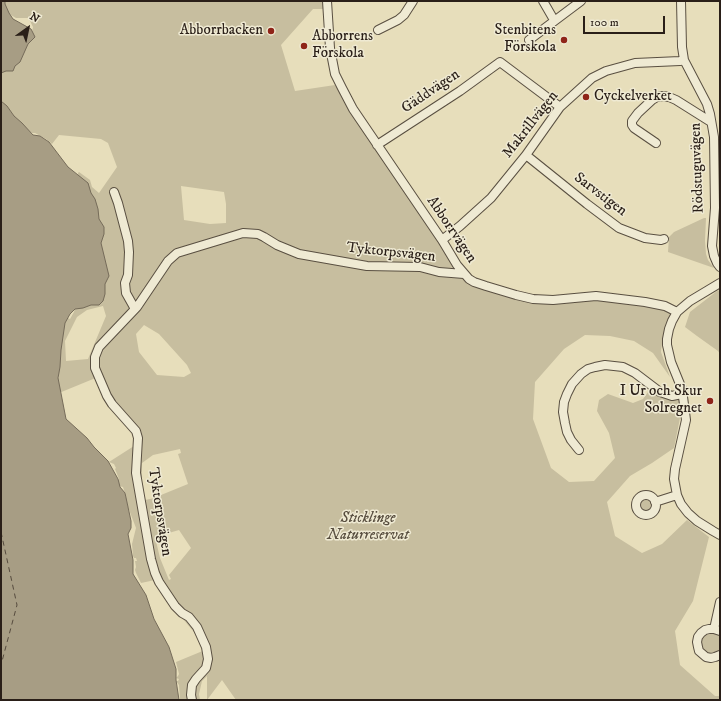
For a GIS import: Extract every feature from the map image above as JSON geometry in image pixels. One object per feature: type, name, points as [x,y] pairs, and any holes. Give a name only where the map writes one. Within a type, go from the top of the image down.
[{"type":"street","name":"Abborrvägen","points":[[328,1],[330,48],[336,74],[353,109],[464,274],[474,282],[510,294],[533,299],[553,300],[596,296],[665,306],[677,312]]},
{"type":"street","points":[[378,30],[398,20],[404,15],[413,1]]},
{"type":"street","points":[[543,1],[554,20]]},
{"type":"street","points":[[529,40],[581,1]]},
{"type":"street","name":"Rödstuguvägen","points":[[681,1],[682,47],[684,60],[707,104],[710,114],[718,208],[712,246],[714,256],[720,267]]},
{"type":"street","name":"Makrillvägen","points":[[442,240],[491,198],[526,155],[560,107],[592,78],[635,63],[684,60]]},
{"type":"street","name":"Gäddvägen","points":[[377,145],[460,91],[500,62],[560,107]]},
{"type":"street","points":[[656,144],[634,128],[632,121],[643,108],[657,97],[663,96],[676,100],[711,122]]},
{"type":"street","name":"Sarvstigen","points":[[526,155],[619,228],[645,238],[664,239]]},
{"type":"street","points":[[114,192],[128,241],[129,252],[128,275],[125,283],[126,293],[135,309]]},
{"type":"street","name":"Tyktorpsvägen","points":[[192,700],[192,685],[206,668],[208,659],[206,647],[197,626],[189,617],[175,606],[159,582],[155,573],[151,559],[136,473],[138,438],[136,431],[112,404],[107,396],[96,368],[94,358],[100,347],[135,309],[168,261],[177,254],[243,233],[258,234],[277,246],[299,254],[367,266],[420,267],[439,272],[464,274]]},
{"type":"street","points":[[720,283],[690,301],[677,312],[669,329],[667,345],[671,362],[680,384],[686,420],[675,469],[674,478],[677,495],[681,504],[688,513],[697,521],[720,535]]},
{"type":"street","points":[[579,450],[571,440],[564,424],[564,402],[572,384],[588,369],[595,366],[605,365],[623,367],[635,373],[660,392],[672,396],[682,394]]},
{"type":"street","points":[[655,502],[677,495]]},
{"type":"street","points":[[720,602],[717,630],[705,630],[698,637],[697,642],[699,651],[706,657],[711,658],[720,655]]},
{"type":"green space","name":"Sticklinge Naturreservat","points":[[2,1],[323,1],[323,9],[313,9],[281,45],[295,91],[335,85],[352,113],[463,278],[478,287],[503,296],[533,301],[599,299],[645,305],[667,310],[671,314],[663,335],[661,352],[670,377],[653,353],[634,341],[610,336],[585,335],[564,349],[535,382],[533,419],[551,468],[569,482],[594,481],[615,458],[609,433],[597,411],[599,400],[608,394],[633,403],[643,399],[651,388],[679,400],[681,413],[674,448],[630,476],[607,502],[615,536],[642,553],[662,544],[687,520],[709,537],[693,601],[675,631],[680,665],[715,696],[720,696],[720,700],[236,700],[222,680],[207,700],[207,676],[202,681],[199,694],[200,700],[180,700],[179,685],[176,681],[179,679],[176,678],[179,674],[176,662],[205,650],[193,631],[173,607],[155,580],[141,583],[135,570],[135,561],[137,561],[133,556],[132,544],[136,528],[128,507],[125,495],[126,493],[123,487],[119,486],[116,468],[114,464],[109,462],[134,446],[133,431],[98,377],[59,393],[57,380],[59,377],[56,373],[63,323],[68,318],[70,319],[74,312],[75,306],[93,299],[78,173],[79,172],[90,180],[92,187],[99,193],[117,167],[108,143],[101,139],[59,135],[52,144],[46,139],[32,133],[17,123],[12,113],[1,100],[1,70],[32,32],[33,27],[28,18],[16,18],[9,14]],"holes":[[[181,186],[224,192],[226,204],[226,223],[210,224],[184,220]],[[103,306],[106,316],[88,359],[66,361],[65,341],[77,317],[87,310]],[[144,325],[159,334],[187,365],[191,373],[184,377],[157,375],[139,352],[136,334]],[[180,449],[181,453],[178,454],[188,484],[161,495],[160,497],[145,500],[142,484],[142,463],[153,455]],[[179,530],[191,548],[169,575],[171,579],[169,580],[160,558],[155,537]]]},
{"type":"green space","points":[[706,218],[706,254],[708,260],[714,268],[668,252],[669,237],[674,232]]},
{"type":"green space","points":[[720,290],[720,354],[685,327],[690,312]]},
{"type":"green space","points":[[646,499],[651,501],[653,506],[651,511],[646,513],[641,511],[639,506],[641,501]]},
{"type":"green space","points":[[711,632],[720,636],[720,651],[713,655],[703,652],[700,641],[704,635]]},
{"type":"shaded area","points":[[1,1],[5,1],[9,13],[13,19],[31,29],[35,37],[28,44],[20,62],[15,66],[13,71],[1,73]]},
{"type":"shaded area","points":[[1,101],[33,135],[40,136],[49,142],[68,167],[88,183],[91,193],[95,199],[99,219],[104,227],[104,234],[101,243],[109,276],[105,284],[103,301],[99,305],[91,305],[75,309],[70,314],[65,323],[58,378],[66,419],[87,438],[108,461],[118,479],[120,487],[125,493],[131,521],[131,528],[128,534],[133,560],[133,574],[146,595],[154,619],[169,647],[176,669],[179,700],[1,700]]},
{"type":"ferry route","points":[[1,532],[17,605],[1,665]]},
{"type":"place","name":"Abborrbacken","points":[[271,31]]},
{"type":"place","name":"Stenbitens Förskola","points":[[564,40]]},
{"type":"place","name":"Abborrens Förskola","points":[[304,46]]},
{"type":"place","name":"Cyckelverket","points":[[586,97]]},
{"type":"place","name":"I Ur och Skur Solregnet","points":[[710,401]]}]
